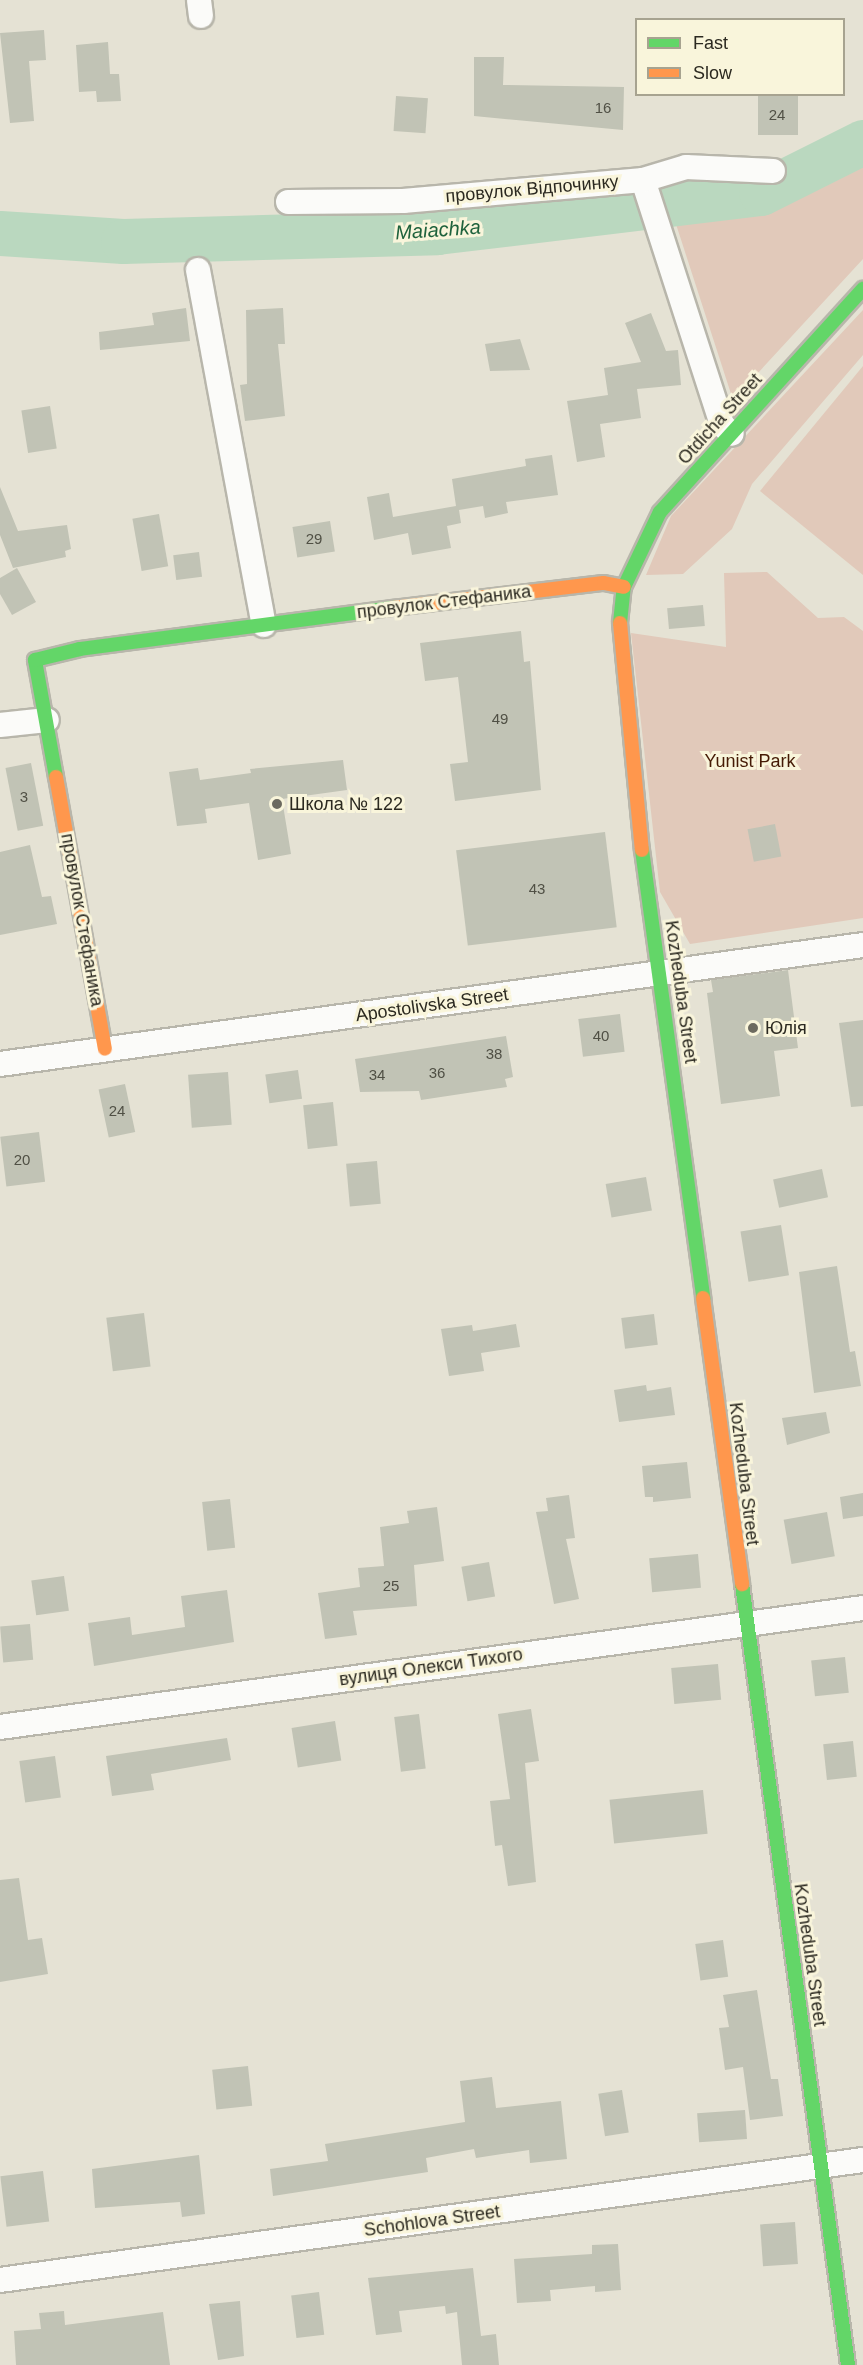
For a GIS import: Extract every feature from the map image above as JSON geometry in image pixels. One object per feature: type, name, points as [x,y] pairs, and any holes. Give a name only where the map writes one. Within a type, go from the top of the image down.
[{"type":"street","name":"провулок Відпочинку","points":[[288,202],[403,201],[646,188],[686,167],[773,171]]},
{"type":"street","points":[[646,188],[656,230],[693,327],[722,424],[732,434]]},
{"type":"street","points":[[198,270],[264,625]]},
{"type":"street","name":"Otdicha Street","points":[[624,587],[660,512],[863,290]]},
{"type":"street","name":"провулок Стефаника","points":[[105,1049],[35,660],[80,649],[264,625],[604,583],[624,587]]},
{"type":"street","name":"Kozheduba Street","points":[[624,587],[620,634],[635,798],[661,974],[746,1624],[848,2365]]},
{"type":"street","points":[[0,725],[47,720]]},
{"type":"street","name":"Apostolivska Street","points":[[0,1064],[863,945]]},
{"type":"street","name":"вулиця Олекси Тихого","points":[[0,1727],[863,1608]]},
{"type":"street","name":"Schohlova Street","points":[[0,2280],[821,2164],[863,2160]]},
{"type":"green space","points":[[854,153],[863,163],[863,259],[733,400],[674,218],[757,209]]},
{"type":"green space","points":[[863,310],[863,355],[752,484],[732,529],[683,574],[646,575],[671,516]]},
{"type":"green space","points":[[863,366],[863,575],[760,491]]},
{"type":"green space","name":"Yunist Park","points":[[767,572],[818,618],[844,617],[863,631],[863,918],[690,944],[660,892],[631,633],[726,647],[724,573]]},
{"type":"building","points":[[44,30],[46,60],[29,61],[34,121],[10,123],[0,33]]},
{"type":"building","points":[[108,42],[110,74],[119,74],[121,101],[97,102],[96,91],[79,92],[76,45]]},
{"type":"building","points":[[474,57],[504,57],[503,85],[624,87],[623,130],[474,116]]},
{"type":"building","points":[[396,96],[428,98],[425,133],[394,131]]},
{"type":"building","points":[[758,96],[798,96],[798,135],[758,135]]},
{"type":"building","points":[[186,308],[190,341],[100,350],[99,332],[154,325],[152,313]]},
{"type":"building","points":[[283,308],[285,344],[278,344],[285,416],[245,421],[240,385],[247,384],[246,310]]},
{"type":"building","points":[[651,313],[666,351],[678,350],[681,385],[637,389],[641,418],[600,424],[605,457],[577,462],[567,401],[608,395],[604,368],[641,362],[625,323]]},
{"type":"building","points":[[520,339],[530,370],[490,371],[485,344]]},
{"type":"building","points":[[50,406],[57,448],[28,453],[21,411]]},
{"type":"building","points":[[552,455],[558,495],[506,502],[508,513],[485,518],[483,506],[459,510],[461,523],[447,526],[451,548],[412,555],[408,533],[374,540],[367,497],[389,493],[393,517],[456,506],[452,479],[526,466],[525,459]]},
{"type":"building","points":[[0,487],[18,531],[67,525],[71,549],[65,551],[66,557],[13,568],[0,535]]},
{"type":"building","points":[[159,514],[168,566],[142,571],[132,519]]},
{"type":"building","points":[[330,521],[335,552],[297,558],[292,527]]},
{"type":"building","points":[[199,552],[202,577],[176,580],[173,555]]},
{"type":"building","points":[[17,568],[36,602],[12,615],[0,594],[0,578]]},
{"type":"building","points":[[703,605],[705,626],[669,629],[667,608]]},
{"type":"building","points":[[521,631],[524,662],[530,661],[541,790],[455,801],[450,764],[468,762],[458,677],[425,681],[420,643]]},
{"type":"building","points":[[343,760],[347,790],[282,799],[291,854],[258,860],[249,803],[205,809],[207,823],[177,826],[169,772],[198,768],[200,780],[251,773],[250,769]]},
{"type":"building","points":[[31,763],[43,826],[18,831],[5,768]]},
{"type":"building","points":[[775,824],[781,856],[754,862],[748,829]]},
{"type":"building","points":[[605,832],[617,927],[468,946],[456,850]]},
{"type":"building","points":[[30,845],[42,897],[51,896],[57,924],[0,935],[0,852]]},
{"type":"building","name":"Юлія","points":[[788,970],[798,1048],[774,1051],[780,1096],[721,1104],[707,993],[713,992],[711,980]]},
{"type":"building","points":[[620,1014],[625,1052],[583,1057],[578,1019]]},
{"type":"building","points":[[863,1020],[863,1106],[851,1107],[839,1023]]},
{"type":"building","points":[[506,1036],[513,1077],[505,1079],[507,1087],[421,1100],[419,1091],[360,1092],[355,1059]]},
{"type":"building","points":[[298,1070],[302,1099],[269,1103],[265,1075]]},
{"type":"building","points":[[228,1072],[232,1125],[192,1128],[188,1075]]},
{"type":"building","points":[[125,1084],[135,1132],[109,1138],[99,1090]]},
{"type":"building","points":[[333,1102],[338,1146],[308,1149],[303,1105]]},
{"type":"building","points":[[39,1132],[45,1182],[6,1186],[0,1137]]},
{"type":"building","points":[[377,1161],[381,1204],[350,1207],[346,1164]]},
{"type":"building","points":[[822,1169],[828,1197],[779,1208],[773,1179]]},
{"type":"building","points":[[646,1177],[652,1210],[612,1218],[606,1184]]},
{"type":"building","points":[[781,1225],[789,1275],[748,1282],[741,1231]]},
{"type":"building","points":[[837,1266],[850,1352],[855,1351],[861,1386],[814,1393],[799,1272]]},
{"type":"building","points":[[144,1313],[151,1367],[113,1371],[106,1318]]},
{"type":"building","points":[[654,1314],[658,1345],[625,1349],[621,1318]]},
{"type":"building","points":[[516,1324],[520,1347],[481,1353],[484,1371],[449,1376],[441,1329],[472,1325],[473,1331]]},
{"type":"building","points":[[646,1385],[647,1391],[671,1387],[675,1415],[619,1422],[614,1390]]},
{"type":"building","points":[[826,1412],[830,1433],[787,1445],[782,1418]]},
{"type":"building","points":[[687,1462],[691,1498],[653,1502],[653,1497],[645,1497],[642,1466]]},
{"type":"building","points":[[863,1493],[863,1516],[843,1519],[840,1497]]},
{"type":"building","points":[[569,1495],[575,1538],[566,1539],[579,1599],[554,1604],[536,1512],[548,1511],[546,1498]]},
{"type":"building","points":[[230,1499],[235,1548],[207,1551],[202,1502]]},
{"type":"building","points":[[437,1507],[444,1561],[414,1565],[417,1606],[353,1611],[357,1635],[325,1639],[318,1593],[360,1587],[358,1568],[384,1566],[380,1527],[409,1523],[407,1511]]},
{"type":"building","points":[[827,1512],[835,1556],[791,1564],[784,1520]]},
{"type":"building","points":[[698,1554],[701,1588],[652,1592],[649,1558]]},
{"type":"building","points":[[489,1562],[495,1596],[468,1601],[461,1567]]},
{"type":"building","points":[[64,1576],[69,1611],[36,1615],[31,1581]]},
{"type":"building","points":[[227,1590],[234,1642],[94,1666],[88,1623],[130,1617],[132,1635],[185,1627],[181,1596]]},
{"type":"building","points":[[30,1624],[33,1660],[3,1662],[0,1627]]},
{"type":"building","points":[[845,1657],[849,1693],[815,1696],[811,1661]]},
{"type":"building","points":[[718,1664],[721,1700],[674,1704],[671,1668]]},
{"type":"building","points":[[531,1709],[539,1761],[525,1763],[536,1882],[508,1886],[502,1845],[495,1846],[490,1801],[510,1799],[498,1714]]},
{"type":"building","points":[[419,1714],[426,1769],[401,1772],[394,1717]]},
{"type":"building","points":[[335,1721],[341,1761],[298,1767],[292,1728]]},
{"type":"building","points":[[227,1738],[231,1760],[151,1774],[154,1790],[112,1796],[106,1756]]},
{"type":"building","points":[[853,1741],[857,1777],[827,1780],[823,1744]]},
{"type":"building","points":[[55,1756],[61,1798],[25,1803],[19,1761]]},
{"type":"building","points":[[703,1790],[708,1834],[614,1844],[610,1800]]},
{"type":"building","points":[[19,1878],[28,1940],[42,1938],[48,1974],[0,1982],[0,1880]]},
{"type":"building","points":[[723,1940],[728,1977],[700,1981],[695,1944]]},
{"type":"building","points":[[757,1990],[771,2079],[778,2079],[783,2116],[750,2120],[743,2067],[725,2070],[719,2028],[729,2027],[723,1995]]},
{"type":"building","points":[[248,2066],[252,2106],[216,2110],[212,2070]]},
{"type":"building","points":[[492,2077],[496,2108],[561,2101],[567,2159],[530,2163],[529,2150],[476,2158],[474,2149],[426,2158],[428,2172],[273,2196],[270,2169],[328,2161],[325,2144],[465,2122],[460,2081]]},
{"type":"building","points":[[622,2090],[629,2132],[605,2136],[598,2094]]},
{"type":"building","points":[[745,2110],[747,2139],[699,2142],[697,2113]]},
{"type":"building","points":[[199,2155],[205,2214],[182,2217],[180,2202],[95,2208],[92,2169]]},
{"type":"building","points":[[43,2171],[49,2222],[7,2227],[0,2176]]},
{"type":"building","points":[[795,2222],[798,2264],[763,2266],[760,2224]]},
{"type":"building","points":[[618,2244],[621,2290],[595,2292],[595,2286],[550,2290],[551,2301],[517,2303],[514,2259],[592,2254],[592,2245]]},
{"type":"building","points":[[473,2268],[481,2336],[496,2334],[499,2365],[462,2365],[457,2312],[446,2314],[445,2306],[399,2311],[402,2332],[376,2335],[368,2278]]},
{"type":"building","points":[[319,2292],[324,2335],[296,2338],[291,2295]]},
{"type":"building","points":[[240,2301],[244,2356],[218,2360],[209,2304]]},
{"type":"building","points":[[64,2311],[65,2325],[163,2312],[170,2365],[16,2365],[14,2331],[41,2329],[39,2313]]},
{"type":"waterway","name":"Maiachka","points":[[0,233],[123,241],[437,232],[761,193],[863,142]]},
{"type":"traffic: fast","points":[[620,623],[624,587],[660,512],[863,289]]},
{"type":"traffic: fast","points":[[56,777],[35,660],[80,649],[393,608]]},
{"type":"traffic: fast","points":[[642,850],[703,1298]]},
{"type":"traffic: fast","points":[[742,1584],[848,2365]]},
{"type":"traffic: slow","points":[[393,608],[604,583],[624,587]]},
{"type":"traffic: slow","points":[[620,623],[642,850]]},
{"type":"traffic: slow","points":[[56,777],[105,1049]]},
{"type":"traffic: slow","points":[[703,1298],[742,1584]]},
{"type":"place","name":"Школа № 122","points":[[277,804]]},
{"type":"place","name":"Юлія","points":[[753,1028]]}]
